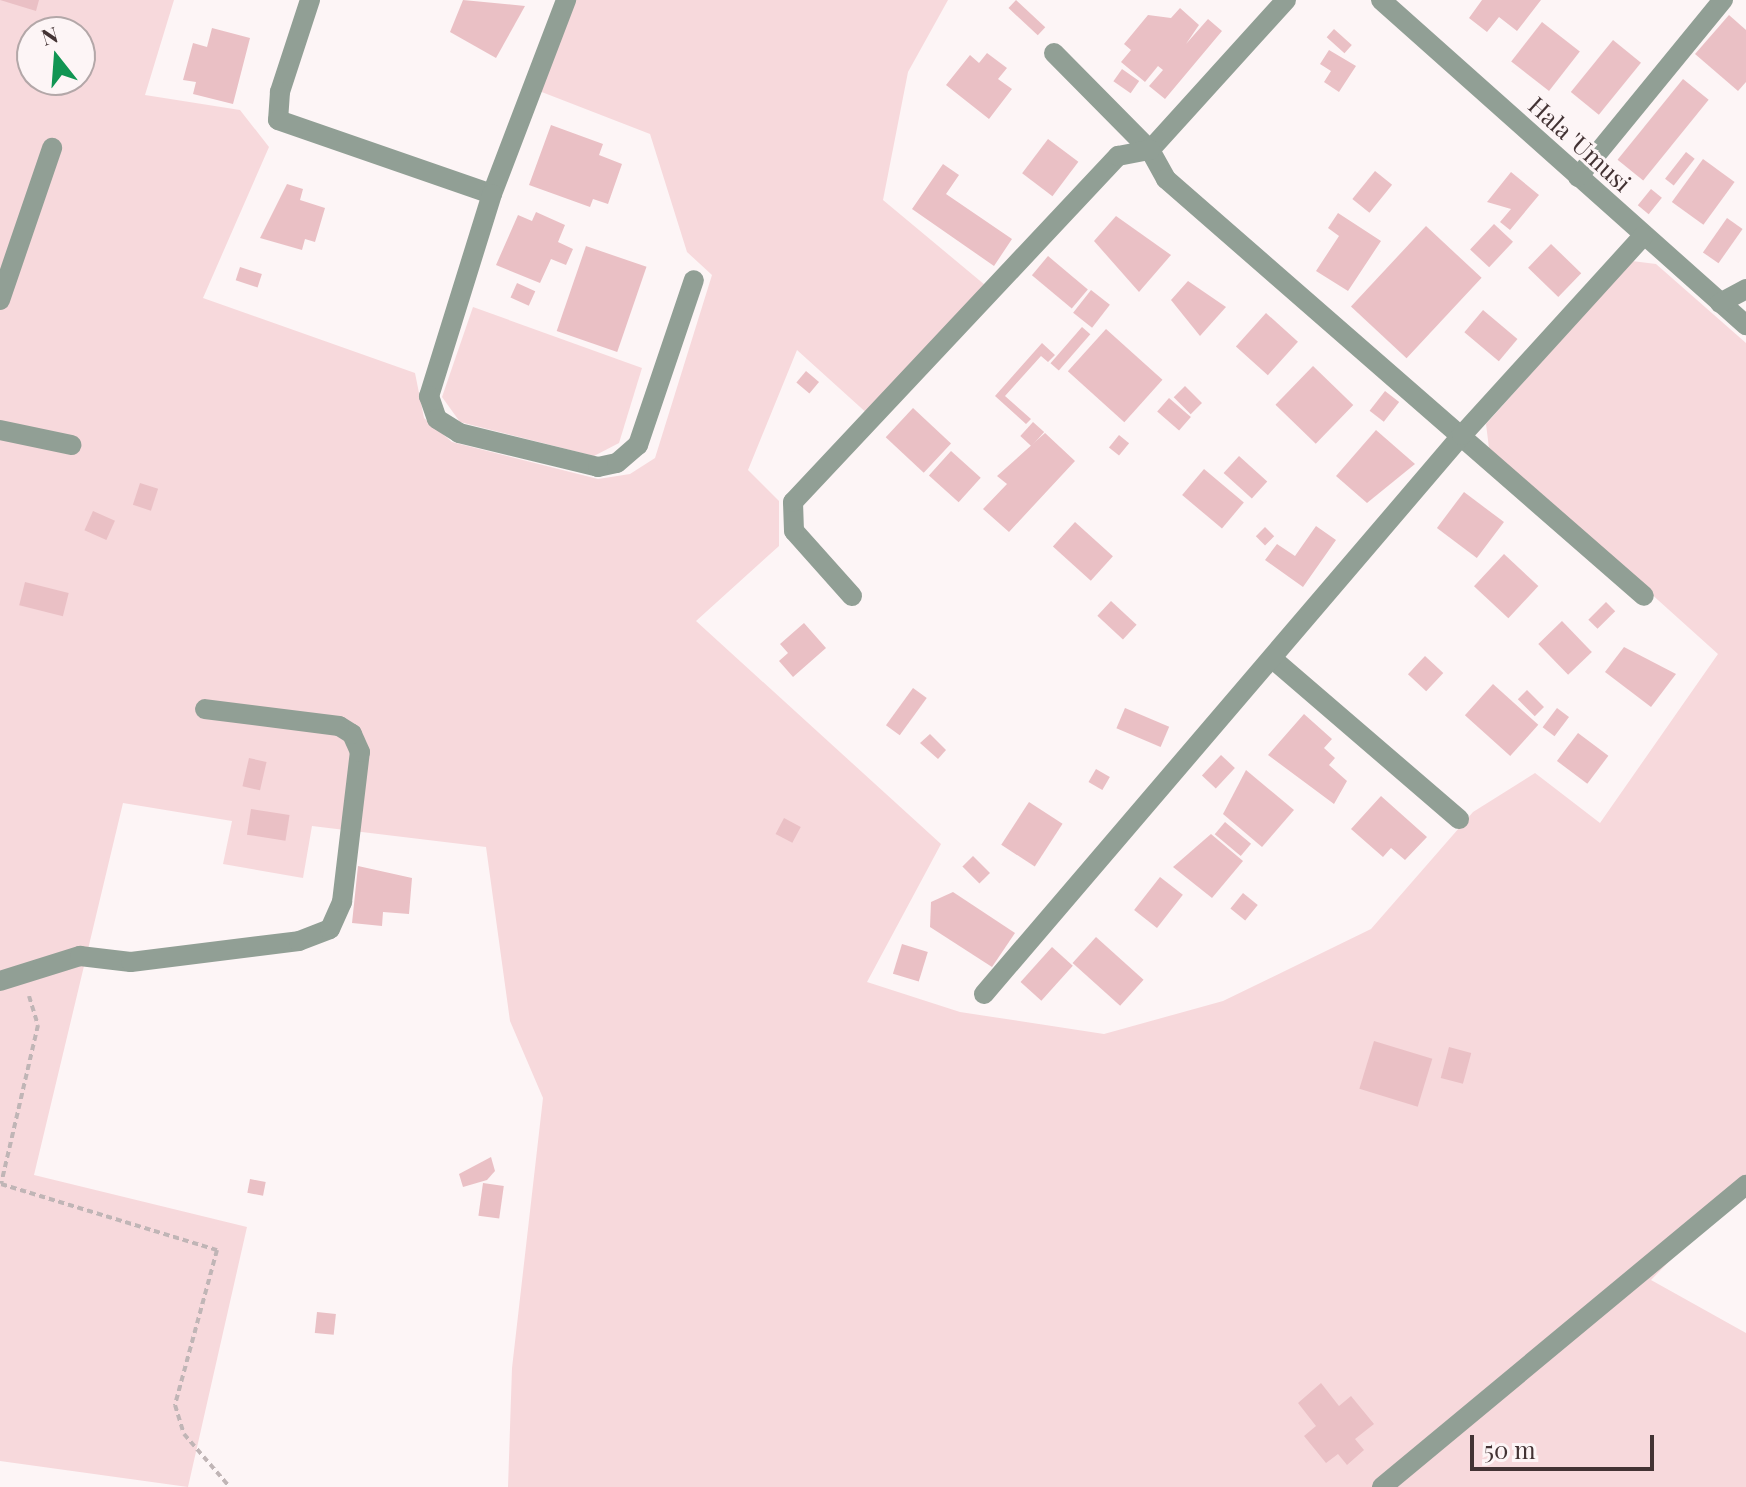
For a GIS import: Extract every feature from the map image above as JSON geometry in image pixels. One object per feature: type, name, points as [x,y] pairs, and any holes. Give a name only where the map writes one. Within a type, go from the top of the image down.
[{"type":"street","points":[[310,0],[280,92],[278,120],[492,194]]},
{"type":"street","points":[[566,0],[492,194],[429,396],[437,419],[459,433],[598,467],[617,463],[638,445],[694,280]]},
{"type":"street","points":[[852,596],[794,531],[793,502],[1118,156],[1150,150],[1286,0]]},
{"type":"street","points":[[1578,177],[1723,0]]},
{"type":"street","name":"Hala 'Umusi","points":[[1395,4],[1578,177],[1746,325]]},
{"type":"street","points":[[1054,53],[1150,150],[1166,179],[1644,596]]},
{"type":"street","points":[[0,300],[52,148]]},
{"type":"street","points":[[984,994],[1274,660],[1462,435],[1643,236]]},
{"type":"street","points":[[1720,303],[1746,289]]},
{"type":"street","points":[[0,430],[71,445]]},
{"type":"street","points":[[1274,660],[1459,819]]},
{"type":"street","points":[[0,981],[80,956],[131,962],[299,941],[330,929],[342,902],[360,752],[352,734],[339,726],[205,709]]},
{"type":"street","points":[[1382,1487],[1746,1185]]},
{"type":"path","points":[[24,976],[38,1025],[1,1184],[217,1250],[175,1405],[184,1434],[228,1485]]},
{"type":"shaded area","points":[[0,0],[174,0],[145,95],[240,110],[269,147],[203,298],[415,373],[424,418],[452,442],[598,479],[630,474],[655,458],[712,275],[687,252],[650,134],[534,89],[566,0],[948,0],[908,72],[883,200],[991,290],[870,416],[797,350],[748,470],[779,501],[779,546],[696,621],[941,844],[867,982],[960,1012],[1104,1034],[1223,1001],[1371,929],[1473,812],[1535,773],[1600,823],[1718,654],[1489,448],[1486,424],[1632,261],[1656,264],[1746,343],[1746,1183],[1651,1280],[1746,1333],[1746,1487],[508,1487],[512,1368],[543,1098],[510,1021],[486,847],[312,826],[303,878],[223,864],[232,821],[123,803],[34,1175],[247,1227],[188,1487],[0,1461]]},
{"type":"shaded area","points":[[473,307],[642,368],[619,443],[594,456],[460,422],[442,397]]},
{"type":"building","points":[[0,0],[39,0],[36,11]]},
{"type":"building","points":[[463,0],[525,6],[496,58],[450,32]]},
{"type":"building","points":[[1016,0],[1045,27],[1038,35],[1008,8]]},
{"type":"building","points":[[1482,0],[1541,0],[1517,31],[1499,17],[1487,32],[1469,18]]},
{"type":"building","points":[[1180,8],[1199,25],[1186,44],[1208,19],[1222,31],[1165,99],[1149,86],[1163,70],[1158,66],[1145,82],[1121,62],[1131,50],[1124,44],[1148,15],[1171,18]]},
{"type":"building","points":[[1729,15],[1746,30],[1746,82],[1738,91],[1695,54]]},
{"type":"building","points":[[1542,22],[1580,52],[1549,91],[1511,61]]},
{"type":"building","points":[[212,28],[250,38],[233,104],[193,94],[196,82],[183,80],[193,43],[207,47]]},
{"type":"building","points":[[1334,29],[1352,45],[1344,53],[1327,37]]},
{"type":"building","points":[[1613,40],[1641,63],[1599,115],[1571,92]]},
{"type":"building","points":[[1329,50],[1356,66],[1339,92],[1324,82],[1331,71],[1320,64]]},
{"type":"building","points":[[987,53],[1007,68],[998,79],[1012,89],[989,119],[946,85],[970,55],[979,63]]},
{"type":"building","points":[[1122,69],[1139,81],[1131,93],[1113,81]]},
{"type":"building","points":[[1683,79],[1709,100],[1643,181],[1618,160]]},
{"type":"building","points":[[551,125],[603,144],[599,155],[622,164],[608,204],[593,199],[590,207],[529,185]]},
{"type":"building","points":[[1048,139],[1078,162],[1052,196],[1022,173]]},
{"type":"building","points":[[1686,152],[1695,159],[1674,186],[1665,179]]},
{"type":"building","points":[[1703,159],[1735,182],[1703,225],[1672,202]]},
{"type":"building","points":[[943,164],[959,175],[946,194],[1012,239],[994,266],[912,209]]},
{"type":"building","points":[[1375,171],[1392,185],[1369,213],[1352,199]]},
{"type":"building","points":[[1511,172],[1539,195],[1510,230],[1500,222],[1511,209],[1487,202]]},
{"type":"building","points":[[287,184],[303,189],[300,200],[325,208],[315,242],[305,239],[302,250],[260,238]]},
{"type":"building","points":[[1651,189],[1662,198],[1649,214],[1638,205]]},
{"type":"building","points":[[536,212],[565,225],[558,242],[573,249],[566,265],[551,259],[540,283],[496,265],[518,215],[532,221]]},
{"type":"building","points":[[1338,213],[1381,241],[1348,291],[1316,271],[1339,236],[1328,228]]},
{"type":"building","points":[[1116,216],[1171,255],[1139,292],[1094,241]]},
{"type":"building","points":[[1727,218],[1743,229],[1718,263],[1703,252]]},
{"type":"building","points":[[1494,224],[1513,242],[1489,267],[1470,250]]},
{"type":"building","points":[[1426,226],[1482,278],[1407,358],[1351,306]]},
{"type":"building","points":[[1551,244],[1581,273],[1558,297],[1528,268]]},
{"type":"building","points":[[586,246],[647,267],[617,352],[557,331]]},
{"type":"building","points":[[1048,256],[1088,289],[1072,309],[1032,275]]},
{"type":"building","points":[[240,267],[262,274],[258,287],[236,280]]},
{"type":"building","points":[[1188,281],[1226,307],[1200,336],[1171,300]]},
{"type":"building","points":[[517,283],[535,291],[529,306],[510,298]]},
{"type":"building","points":[[1091,290],[1110,305],[1092,328],[1073,313]]},
{"type":"building","points":[[1483,310],[1517,339],[1499,361],[1464,332]]},
{"type":"building","points":[[1266,313],[1298,342],[1268,375],[1236,346]]},
{"type":"building","points":[[1082,327],[1090,334],[1059,370],[1051,363]]},
{"type":"building","points":[[1106,329],[1162,380],[1124,422],[1068,371]]},
{"type":"building","points":[[1042,343],[1055,355],[1048,362],[1041,356],[1005,396],[1031,419],[1026,424],[995,396]]},
{"type":"building","points":[[1313,366],[1353,405],[1316,444],[1275,405]]},
{"type":"building","points":[[806,371],[819,382],[809,393],[796,382]]},
{"type":"building","points":[[1185,386],[1202,403],[1191,414],[1174,397]]},
{"type":"building","points":[[1385,391],[1399,402],[1384,422],[1370,411]]},
{"type":"building","points":[[1169,398],[1191,417],[1179,431],[1157,412]]},
{"type":"building","points":[[913,408],[951,443],[924,473],[886,437]]},
{"type":"building","points":[[1033,422],[1044,432],[1031,446],[1020,436]]},
{"type":"building","points":[[1376,430],[1415,464],[1367,503],[1336,476]]},
{"type":"building","points":[[1045,433],[1075,461],[1009,532],[983,509],[1007,484],[997,476]]},
{"type":"building","points":[[1119,435],[1129,443],[1119,456],[1109,447]]},
{"type":"building","points":[[951,451],[981,478],[959,502],[929,476]]},
{"type":"building","points":[[1239,456],[1267,481],[1252,499],[1224,473]]},
{"type":"building","points":[[1204,469],[1244,502],[1222,528],[1182,495]]},
{"type":"building","points":[[140,483],[158,489],[151,511],[133,505]]},
{"type":"building","points":[[1464,492],[1504,522],[1477,558],[1437,528]]},
{"type":"building","points":[[93,511],[115,521],[106,540],[84,530]]},
{"type":"building","points":[[1075,522],[1113,556],[1091,581],[1053,547]]},
{"type":"building","points":[[1316,526],[1336,540],[1303,587],[1265,560],[1277,544],[1295,556]]},
{"type":"building","points":[[1265,527],[1274,536],[1265,545],[1256,536]]},
{"type":"building","points":[[1504,554],[1538,586],[1508,618],[1474,586]]},
{"type":"building","points":[[25,582],[69,593],[63,616],[19,605]]},
{"type":"building","points":[[1111,601],[1137,625],[1123,639],[1097,616]]},
{"type":"building","points":[[1606,602],[1615,611],[1598,629],[1588,620]]},
{"type":"building","points":[[1562,621],[1592,652],[1568,675],[1538,644]]},
{"type":"building","points":[[804,623],[826,648],[793,677],[779,661],[788,653],[780,644]]},
{"type":"building","points":[[1624,647],[1676,674],[1651,707],[1605,672]]},
{"type":"building","points":[[1425,656],[1443,673],[1426,691],[1408,674]]},
{"type":"building","points":[[1493,684],[1538,725],[1510,756],[1465,715]]},
{"type":"building","points":[[913,688],[927,698],[900,735],[886,725]]},
{"type":"building","points":[[1527,690],[1544,707],[1535,716],[1518,699]]},
{"type":"building","points":[[1125,708],[1169,727],[1161,747],[1116,728]]},
{"type":"building","points":[[1557,708],[1569,717],[1555,736],[1543,727]]},
{"type":"building","points":[[1304,714],[1332,739],[1324,748],[1335,758],[1329,765],[1347,781],[1334,804],[1268,755]]},
{"type":"building","points":[[1578,733],[1608,756],[1587,784],[1557,761]]},
{"type":"building","points":[[930,734],[946,750],[938,759],[920,743]]},
{"type":"building","points":[[1221,755],[1235,768],[1216,788],[1202,775]]},
{"type":"building","points":[[249,758],[267,762],[260,790],[242,786]]},
{"type":"building","points":[[1096,769],[1110,777],[1102,790],[1088,782]]},
{"type":"building","points":[[1246,770],[1294,810],[1262,847],[1223,814]]},
{"type":"building","points":[[1381,796],[1427,837],[1405,860],[1391,848],[1383,857],[1351,829]]},
{"type":"building","points":[[1029,802],[1063,824],[1035,867],[1001,845]]},
{"type":"building","points":[[251,809],[290,815],[285,841],[247,835]]},
{"type":"building","points":[[784,818],[801,827],[792,843],[776,834]]},
{"type":"building","points":[[1225,822],[1251,844],[1241,856],[1215,834]]},
{"type":"building","points":[[1211,834],[1243,861],[1212,898],[1173,867]]},
{"type":"building","points":[[973,856],[990,873],[979,884],[962,867]]},
{"type":"building","points":[[358,866],[412,878],[409,914],[383,912],[382,926],[352,923]]},
{"type":"building","points":[[1160,877],[1183,895],[1157,928],[1134,910]]},
{"type":"building","points":[[953,892],[1015,933],[992,967],[930,927],[931,902]]},
{"type":"building","points":[[1243,893],[1258,905],[1245,921],[1230,909]]},
{"type":"building","points":[[1096,937],[1144,980],[1120,1006],[1073,963]]},
{"type":"building","points":[[902,944],[928,952],[919,982],[893,974]]},
{"type":"building","points":[[1052,947],[1073,966],[1041,1001],[1021,982]]},
{"type":"building","points":[[1374,1041],[1432,1059],[1418,1107],[1359,1089]]},
{"type":"building","points":[[1449,1047],[1471,1053],[1463,1084],[1441,1078]]},
{"type":"building","points":[[491,1157],[495,1171],[487,1180],[463,1187],[459,1174]]},
{"type":"building","points":[[250,1179],[266,1182],[263,1196],[247,1193]]},
{"type":"building","points":[[483,1183],[504,1186],[499,1219],[478,1216]]},
{"type":"building","points":[[317,1312],[336,1314],[334,1335],[315,1333]]},
{"type":"building","points":[[1321,1383],[1339,1406],[1351,1396],[1374,1424],[1355,1439],[1364,1450],[1347,1465],[1338,1454],[1326,1463],[1304,1436],[1316,1426],[1298,1403]]}]
